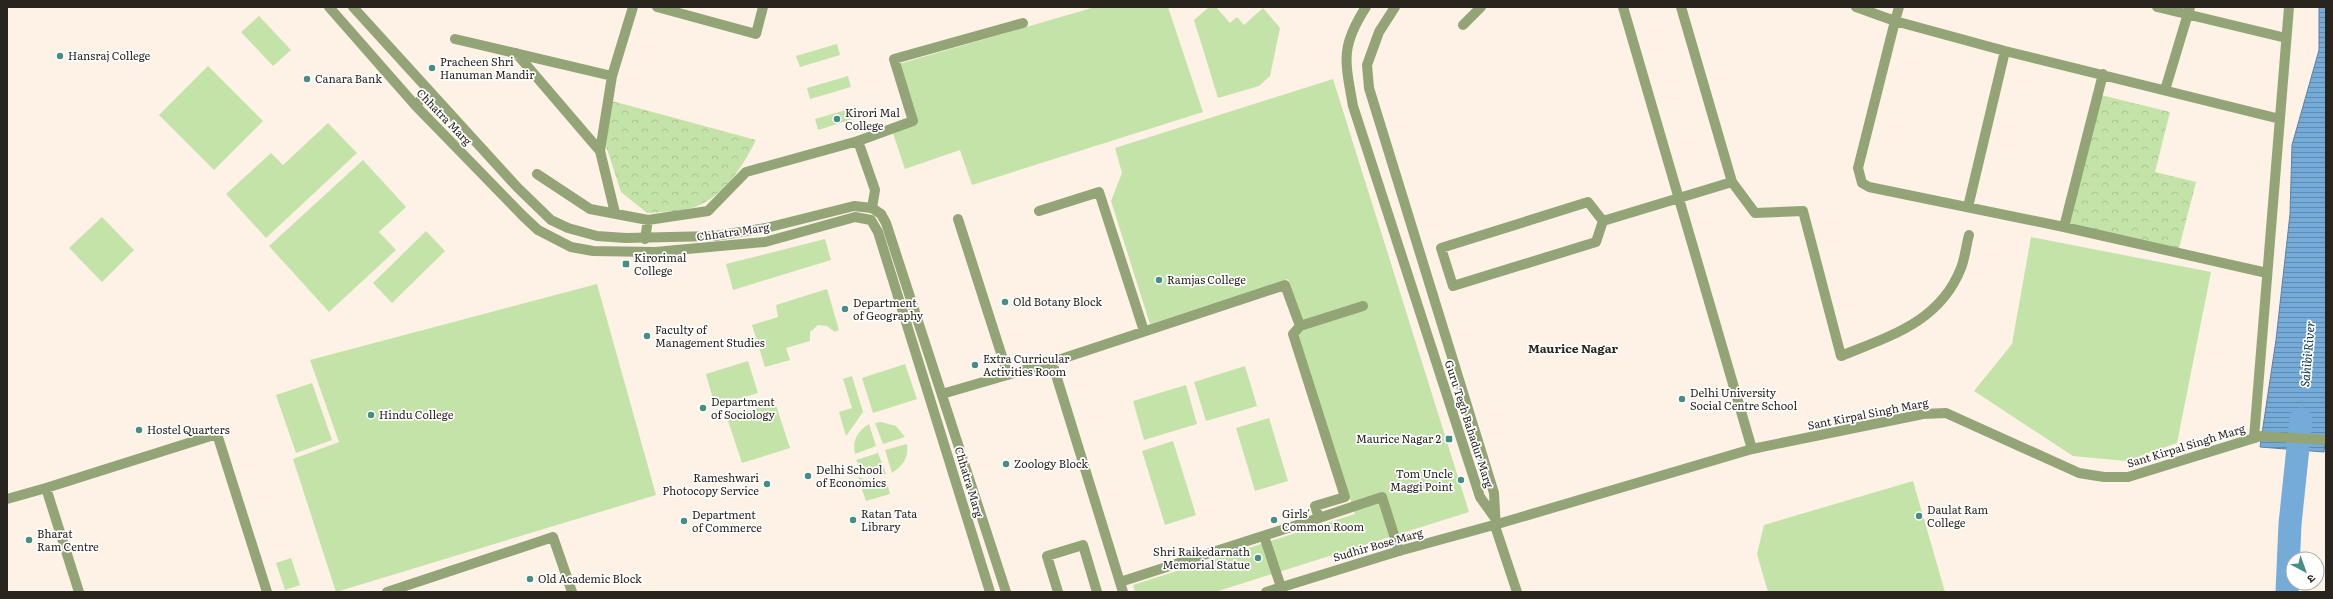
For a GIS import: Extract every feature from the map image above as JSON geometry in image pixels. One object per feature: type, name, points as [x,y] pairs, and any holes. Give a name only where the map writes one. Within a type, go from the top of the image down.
[{"type":"street","name":"Chhatra Marg","points":[[329,7],[415,105],[538,230],[571,247],[593,251],[682,251],[765,242],[855,216],[871,220],[878,232],[990,592]]},
{"type":"street","name":"Chhatra Marg","points":[[353,7],[517,187],[551,220],[568,228],[597,236],[645,238],[715,236],[766,228],[845,207],[872,208],[881,214],[886,223],[1006,592]]},
{"type":"street","points":[[615,213],[600,151],[612,76],[633,7]]},
{"type":"street","points":[[657,7],[756,34],[763,7]]},
{"type":"street","name":"Guru Tegh Bahadur Marg","points":[[1366,7],[1353,27],[1347,46],[1345,63],[1353,106],[1480,497],[1496,521]]},
{"type":"street","name":"Guru Tegh Bahadur Marg","points":[[1395,7],[1379,32],[1367,65],[1369,88],[1494,493],[1496,529],[1517,592]]},
{"type":"street","points":[[1463,25],[1481,7]]},
{"type":"street","points":[[1623,7],[1680,197],[1752,449]]},
{"type":"street","points":[[1681,7],[1732,182],[1755,213],[1803,211],[1841,356],[1915,324],[1936,309],[1961,268],[1969,235]]},
{"type":"street","points":[[1856,7],[1895,21],[2005,51],[2280,119]]},
{"type":"street","points":[[1899,7],[1858,168],[1862,183],[1869,187],[2064,227],[2267,273]]},
{"type":"street","points":[[2157,7],[2188,11],[2286,38]]},
{"type":"street","points":[[2258,437],[2267,273],[2289,7]]},
{"type":"street","points":[[2165,90],[2188,11]]},
{"type":"street","points":[[537,174],[590,209],[648,220],[708,211],[746,172],[858,141],[913,121],[894,59],[1023,23]]},
{"type":"street","points":[[455,39],[612,76]]},
{"type":"street","points":[[1968,207],[2005,51]]},
{"type":"street","points":[[516,54],[600,151]]},
{"type":"street","points":[[2064,227],[2103,74]]},
{"type":"street","points":[[415,105],[430,92]]},
{"type":"street","points":[[858,141],[875,190],[872,208]]},
{"type":"street","points":[[1602,221],[1732,182]]},
{"type":"street","points":[[1039,211],[1099,192],[1144,331]]},
{"type":"street","points":[[1588,202],[1602,221],[1596,242],[1453,286],[1441,248],[1588,202]]},
{"type":"street","points":[[958,219],[1008,375]]},
{"type":"street","points":[[645,252],[645,238],[648,220]]},
{"type":"street","points":[[942,394],[1052,362],[1285,285],[1300,326]]},
{"type":"street","points":[[1319,518],[1315,506],[1345,497],[1293,334],[1300,326],[1363,306]]},
{"type":"street","points":[[1052,362],[1121,589],[1264,536],[1382,497],[1399,551]]},
{"type":"street","name":"Sant Kirpal Singh Marg","points":[[1496,521],[1752,449],[1923,414],[1946,413],[2079,473],[2116,477],[2128,476],[2188,460],[2258,437],[2326,440]]},
{"type":"street","points":[[7,499],[217,434],[267,592]]},
{"type":"street","points":[[46,488],[79,592]]},
{"type":"street","name":"Sudhir Bose Marg","points":[[1266,592],[1496,521]]},
{"type":"street","points":[[1264,536],[1281,587]]},
{"type":"street","points":[[387,592],[553,537],[572,592]]},
{"type":"street","points":[[1058,592],[1047,556],[1083,545],[1097,592]]},
{"type":"green space","points":[[1095,7],[1168,7],[1203,112],[972,185],[960,150],[905,169],[893,133],[917,124],[899,64]]},
{"type":"green space","points":[[1209,7],[1216,7],[1230,23],[1237,17],[1244,25],[1263,8],[1280,28],[1270,76],[1259,86],[1218,98],[1194,20]]},
{"type":"green space","points":[[259,16],[291,50],[273,66],[241,32]]},
{"type":"green space","points":[[837,44],[840,55],[800,67],[796,56]]},
{"type":"green space","points":[[208,66],[263,121],[214,170],[159,115]]},
{"type":"green space","points":[[848,76],[851,87],[810,99],[807,88]]},
{"type":"green space","points":[[1333,79],[1469,512],[1215,592],[1135,592],[1133,585],[1355,514],[1297,332],[1304,329],[1288,279],[1150,324],[1111,201],[1122,173],[1115,148]]},
{"type":"green space","points":[[2101,95],[2170,112],[2155,172],[2196,182],[2178,252],[2068,225]]},
{"type":"green space","points":[[612,101],[756,140],[737,172],[720,191],[710,199],[687,209],[647,213],[621,192],[606,146]]},
{"type":"green space","points":[[856,107],[859,117],[818,130],[815,119]]},
{"type":"green space","points":[[328,123],[357,153],[266,238],[226,194],[271,153],[283,165]]},
{"type":"green space","points":[[363,160],[406,207],[379,232],[396,250],[329,312],[269,246]]},
{"type":"green space","points":[[102,217],[134,250],[102,282],[69,248]]},
{"type":"green space","points":[[426,231],[445,251],[392,303],[373,283]]},
{"type":"green space","points":[[2031,237],[2211,272],[2177,443],[2126,461],[2073,456],[1974,391],[2012,344]]},
{"type":"green space","points":[[825,239],[831,260],[733,290],[726,264]]},
{"type":"green space","points":[[597,284],[656,495],[336,592],[293,459],[339,442],[310,360]]},
{"type":"green space","points":[[827,289],[839,330],[835,332],[827,326],[818,325],[810,332],[810,341],[786,348],[790,360],[765,367],[752,325],[778,317],[776,305]]},
{"type":"green space","points":[[748,361],[758,393],[715,406],[706,374]]},
{"type":"green space","points":[[905,364],[917,399],[873,413],[862,378]]},
{"type":"green space","points":[[1245,366],[1257,406],[1206,421],[1194,382]]},
{"type":"green space","points":[[852,376],[863,412],[846,436],[839,412],[852,408],[843,379]]},
{"type":"green space","points":[[312,383],[332,440],[296,453],[276,395]]},
{"type":"green space","points":[[1186,385],[1197,424],[1144,440],[1133,401]]},
{"type":"green space","points":[[775,402],[790,448],[742,463],[727,418]]},
{"type":"green space","points":[[1269,418],[1288,481],[1255,491],[1236,428]]},
{"type":"green space","points":[[881,422],[896,426],[905,437],[883,444],[875,423]]},
{"type":"green space","points":[[869,424],[876,446],[855,454],[855,440],[859,433]]},
{"type":"green space","points":[[1173,441],[1196,515],[1165,525],[1142,451]]},
{"type":"green space","points":[[907,444],[907,453],[904,461],[892,473],[885,450]]},
{"type":"green space","points":[[878,453],[886,474],[872,474],[865,470],[856,460]]},
{"type":"green space","points":[[858,477],[888,486],[890,494],[866,501]]},
{"type":"green space","points":[[1913,481],[1945,592],[1768,592],[1757,554],[1764,525]]},
{"type":"green space","points":[[291,558],[300,585],[285,590],[276,563]]},
{"type":"water","points":[[2319,7],[2326,7],[2326,432],[2324,452],[2260,447],[2276,340],[2290,214],[2292,145],[2319,50]]},
{"type":"waterway","name":"Sahibi River","points":[[2287,592],[2290,524],[2301,419]]},
{"type":"place","name":"Hansraj College","points":[[60,56]]},
{"type":"place","name":"Pracheen Shri Hanuman Mandir","points":[[432,68]]},
{"type":"place","name":"Canara Bank","points":[[307,79]]},
{"type":"place","name":"Kirori Mal College","points":[[837,119]]},
{"type":"place","name":"Kirorimal College","points":[[626,264]]},
{"type":"place","name":"Ramjas College","points":[[1159,280]]},
{"type":"place","name":"Old Botany Block","points":[[1005,302]]},
{"type":"place","name":"Department of Geography","points":[[845,309]]},
{"type":"place","name":"Faculty of Management Studies","points":[[647,336]]},
{"type":"place","name":"Extra Curricular Activities Room","points":[[975,365]]},
{"type":"place","name":"Delhi University Social Centre School","points":[[1682,399]]},
{"type":"place","name":"Department of Sociology","points":[[703,408]]},
{"type":"place","name":"Hindu College","points":[[371,415]]},
{"type":"place","name":"Hostel Quarters","points":[[139,430]]},
{"type":"place","name":"Maurice Nagar 2","points":[[1449,439]]},
{"type":"place","name":"Zoology Block","points":[[1006,464]]},
{"type":"place","name":"Delhi School of Economics","points":[[808,476]]},
{"type":"place","name":"Tom Uncle Maggi Point","points":[[1461,480]]},
{"type":"place","name":"Rameshwari Photocopy Service","points":[[767,484]]},
{"type":"place","name":"Daulat Ram College","points":[[1919,516]]},
{"type":"place","name":"Ratan Tata Library","points":[[853,520]]},
{"type":"place","name":"Girls' Common Room","points":[[1274,520]]},
{"type":"place","name":"Department of Commerce","points":[[684,521]]},
{"type":"place","name":"Bharat Ram Centre","points":[[29,540]]},
{"type":"place","name":"Shri Raikedarnath Memorial Statue","points":[[1258,558]]},
{"type":"place","name":"Old Academic Block","points":[[530,579]]},
{"type":"district","name":"Maurice Nagar","points":[[1573,349]]}]
